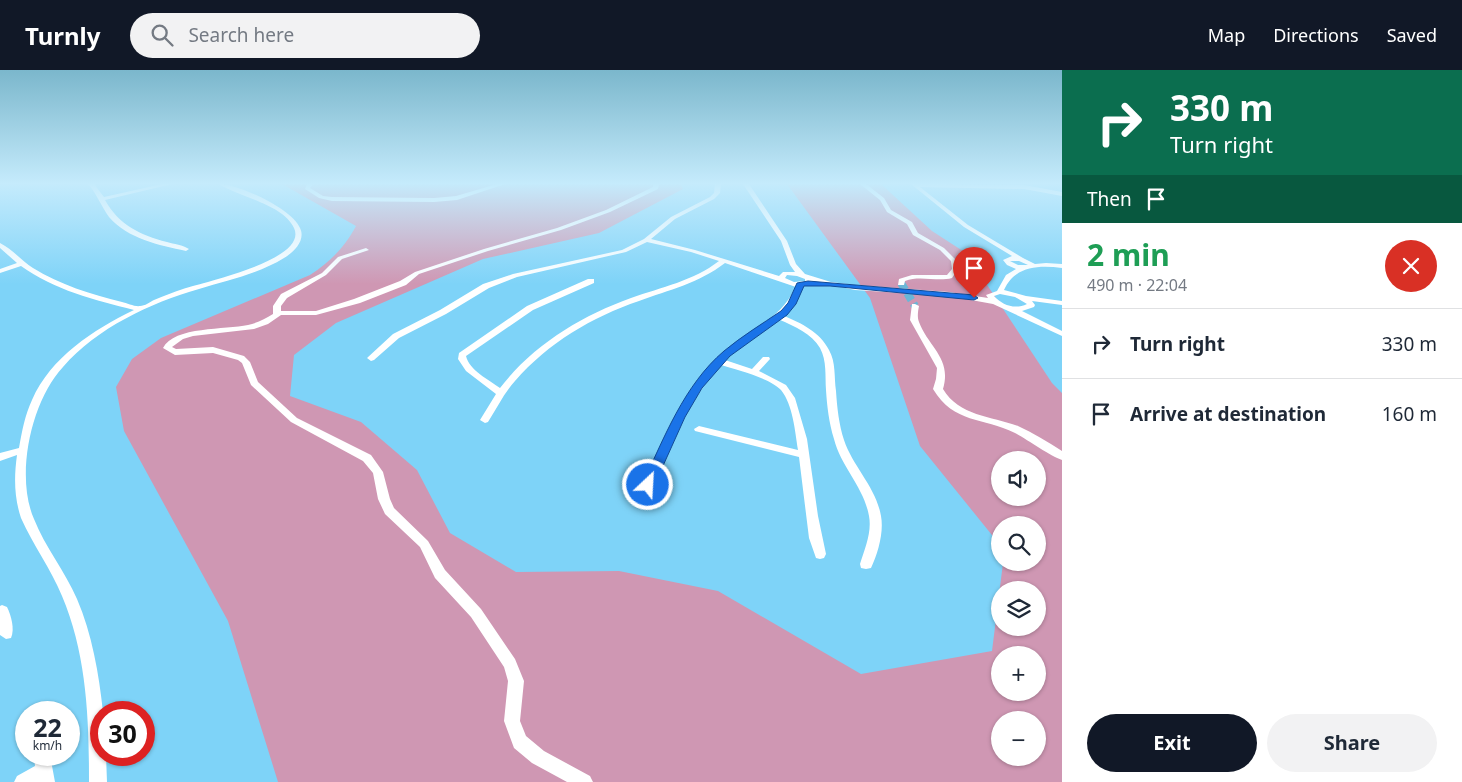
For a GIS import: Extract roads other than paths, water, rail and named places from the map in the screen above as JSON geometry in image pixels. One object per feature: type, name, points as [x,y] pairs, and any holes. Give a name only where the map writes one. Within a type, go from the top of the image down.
[{"type":"street","points":[[114,217],[130,230],[149,239],[186,249]]},
{"type":"street","points":[[98,782],[98,741],[89,666],[72,602],[64,584],[31,526],[22,503],[20,474],[23,450],[34,404],[51,374],[90,339],[140,310],[185,291],[261,267],[282,256],[297,242],[298,229],[289,217]]},
{"type":"street","points":[[584,782],[538,757],[520,742],[512,721],[516,680],[510,664],[476,613],[440,574],[424,544],[389,511],[384,499],[378,472],[367,458],[294,420],[254,383],[246,362],[241,358],[213,350],[175,352],[167,348],[169,344],[180,338],[244,329],[266,322],[277,313],[316,313],[357,301],[402,283],[420,272],[591,217]]},
{"type":"street","points":[[371,358],[396,336],[495,282],[541,269],[609,256],[646,240],[667,222],[676,217]]},
{"type":"street","points":[[768,217],[784,241],[793,265],[805,280]]},
{"type":"street","points":[[900,217],[910,223],[915,234],[942,249],[954,261],[955,269],[950,277],[942,279],[909,278],[901,280],[901,283]]},
{"type":"street","points":[[955,217],[966,226],[1029,265]]},
{"type":"street","points":[[646,240],[693,251],[768,274],[830,284],[967,297],[996,302],[1062,334]]},
{"type":"street","points":[[0,245],[21,264],[64,287],[140,310]]},
{"type":"street","points":[[277,313],[277,306],[284,296],[324,274],[340,258],[366,250]]},
{"type":"street","points":[[1005,250],[1008,254],[1008,261],[1012,267],[1012,272]]},
{"type":"street","points":[[1008,261],[1021,259]]},
{"type":"street","points":[[485,420],[500,392],[514,375],[532,359],[579,326],[627,302],[691,282],[711,272],[724,261]]},
{"type":"street","points":[[1008,261],[1029,265],[1062,266]]},
{"type":"street","points":[[0,271],[21,264]]},
{"type":"street","points":[[785,277],[793,265]]},
{"type":"street","points":[[967,297],[990,295],[1002,288],[1012,272],[1029,265]]},
{"type":"street","points":[[785,277],[805,280]]},
{"type":"street","points":[[785,277],[796,294]]},
{"type":"street","points":[[648,485],[685,406],[697,387],[719,361],[741,343],[779,317],[788,308],[805,280]]},
{"type":"street","points":[[500,392],[469,368],[462,359],[462,355],[530,308],[591,281]]},
{"type":"street","points":[[1002,288],[1030,302],[1027,307],[1031,320]]},
{"type":"street","points":[[990,295],[996,302]]},
{"type":"street","points":[[1019,296],[1062,304]]},
{"type":"street","points":[[1006,306],[1027,307],[1062,304]]},
{"type":"street","points":[[915,306],[914,320],[939,363],[942,374],[938,389],[947,402],[970,415],[999,423],[1025,434],[1062,456]]},
{"type":"street","points":[[779,317],[811,335],[821,344],[827,355],[840,441],[850,466],[868,494],[875,513],[876,532],[866,564]]},
{"type":"street","points":[[753,373],[766,359]]},
{"type":"street","points":[[719,361],[778,384],[790,395],[804,455],[815,538],[820,554]]},
{"type":"street","points":[[699,429],[804,455]]},
{"type":"street","points":[[0,457],[23,450]]},
{"type":"street","points":[[23,782],[44,769]]},
{"type":"tunnel","points":[[901,283],[915,306]]}]
